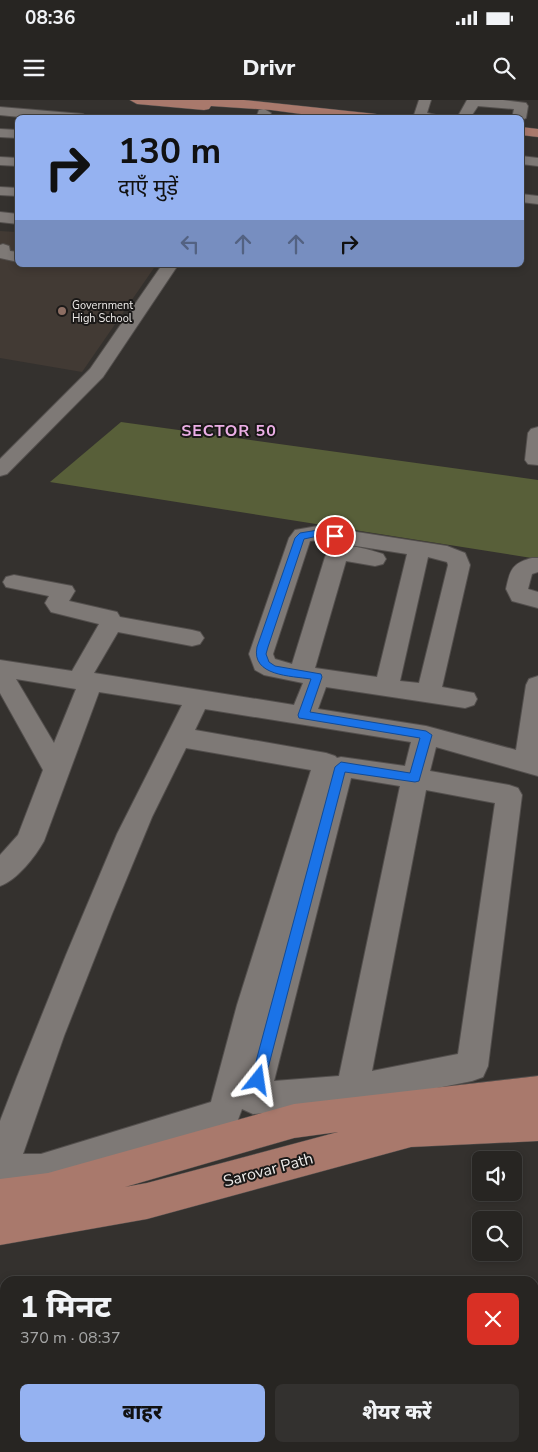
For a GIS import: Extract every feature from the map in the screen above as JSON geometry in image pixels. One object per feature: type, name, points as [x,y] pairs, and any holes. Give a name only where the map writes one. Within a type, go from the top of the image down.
[{"type":"main road","points":[[137,100],[201,106],[266,108]]},
{"type":"main road","points":[[185,100],[330,115]]},
{"type":"main road","points":[[295,100],[314,114]]},
{"type":"main road","points":[[201,106],[223,115]]},
{"type":"main road","points":[[524,131],[538,133]]},
{"type":"main road","points":[[524,136],[538,137]]},
{"type":"main road","points":[[0,1197],[48,1191],[294,1121],[538,1092]]},
{"type":"main road","name":"Sarovar Path","points":[[0,1227],[147,1201],[411,1130],[538,1124]]},
{"type":"street","points":[[419,115],[425,100]]},
{"type":"street","points":[[465,115],[472,102],[521,106],[520,115]]},
{"type":"street","points":[[0,123],[6,111],[50,115]]},
{"type":"street","points":[[524,126],[538,128]]},
{"type":"street","points":[[0,133],[15,134]]},
{"type":"street","points":[[524,148],[538,150]]},
{"type":"street","points":[[524,160],[538,162]]},
{"type":"street","points":[[0,161],[15,162]]},
{"type":"street","points":[[0,190],[15,192]]},
{"type":"street","points":[[524,200],[538,201]]},
{"type":"street","points":[[0,217],[15,219]]},
{"type":"street","points":[[3,248],[0,251],[2,254],[15,256]]},
{"type":"street","points":[[0,470],[97,374],[169,267]]},
{"type":"street","points":[[535,460],[538,434]]},
{"type":"street","points":[[417,558],[318,533],[303,535],[300,538],[261,654],[264,664],[272,669],[465,699]]},
{"type":"street","points":[[303,715],[309,675],[336,557],[340,554],[417,558],[447,553],[457,558],[460,566],[429,692]]},
{"type":"street","points":[[387,686],[417,558]]},
{"type":"street","points":[[538,565],[526,566],[522,569],[517,590],[520,596],[538,600]]},
{"type":"street","points":[[14,582],[64,591],[56,603],[59,607],[109,618],[111,623]]},
{"type":"street","points":[[111,623],[192,638]]},
{"type":"street","points":[[0,874],[30,841],[85,680],[111,623]]},
{"type":"street","points":[[0,668],[426,735],[532,765],[538,686]]},
{"type":"street","points":[[0,672],[56,769]]},
{"type":"street","points":[[179,737],[326,763],[252,1005],[224,1114],[41,1171],[16,1171],[3,1159],[36,1064],[132,833],[198,698]]},
{"type":"street","points":[[352,1090],[415,778],[426,735]]},
{"type":"street","points":[[341,767],[415,778],[509,795],[472,1066],[352,1090],[254,1098],[341,767]]},
{"type":"shaded area","name":"Government High School","points":[[0,231],[15,232],[15,267],[155,267],[82,372],[0,358]]},
{"type":"green space","points":[[121,422],[538,480],[538,559],[50,482]]},
{"type":"place","name":"Government High School","points":[[62,311]]},
{"type":"district","name":"SECTOR 50","points":[[229,430]]},
{"type":"route","points":[[258,1080],[341,767],[415,778],[426,735],[303,715],[317,677],[272,669],[264,664],[261,654],[300,538],[303,535],[318,533],[335,536]]}]
